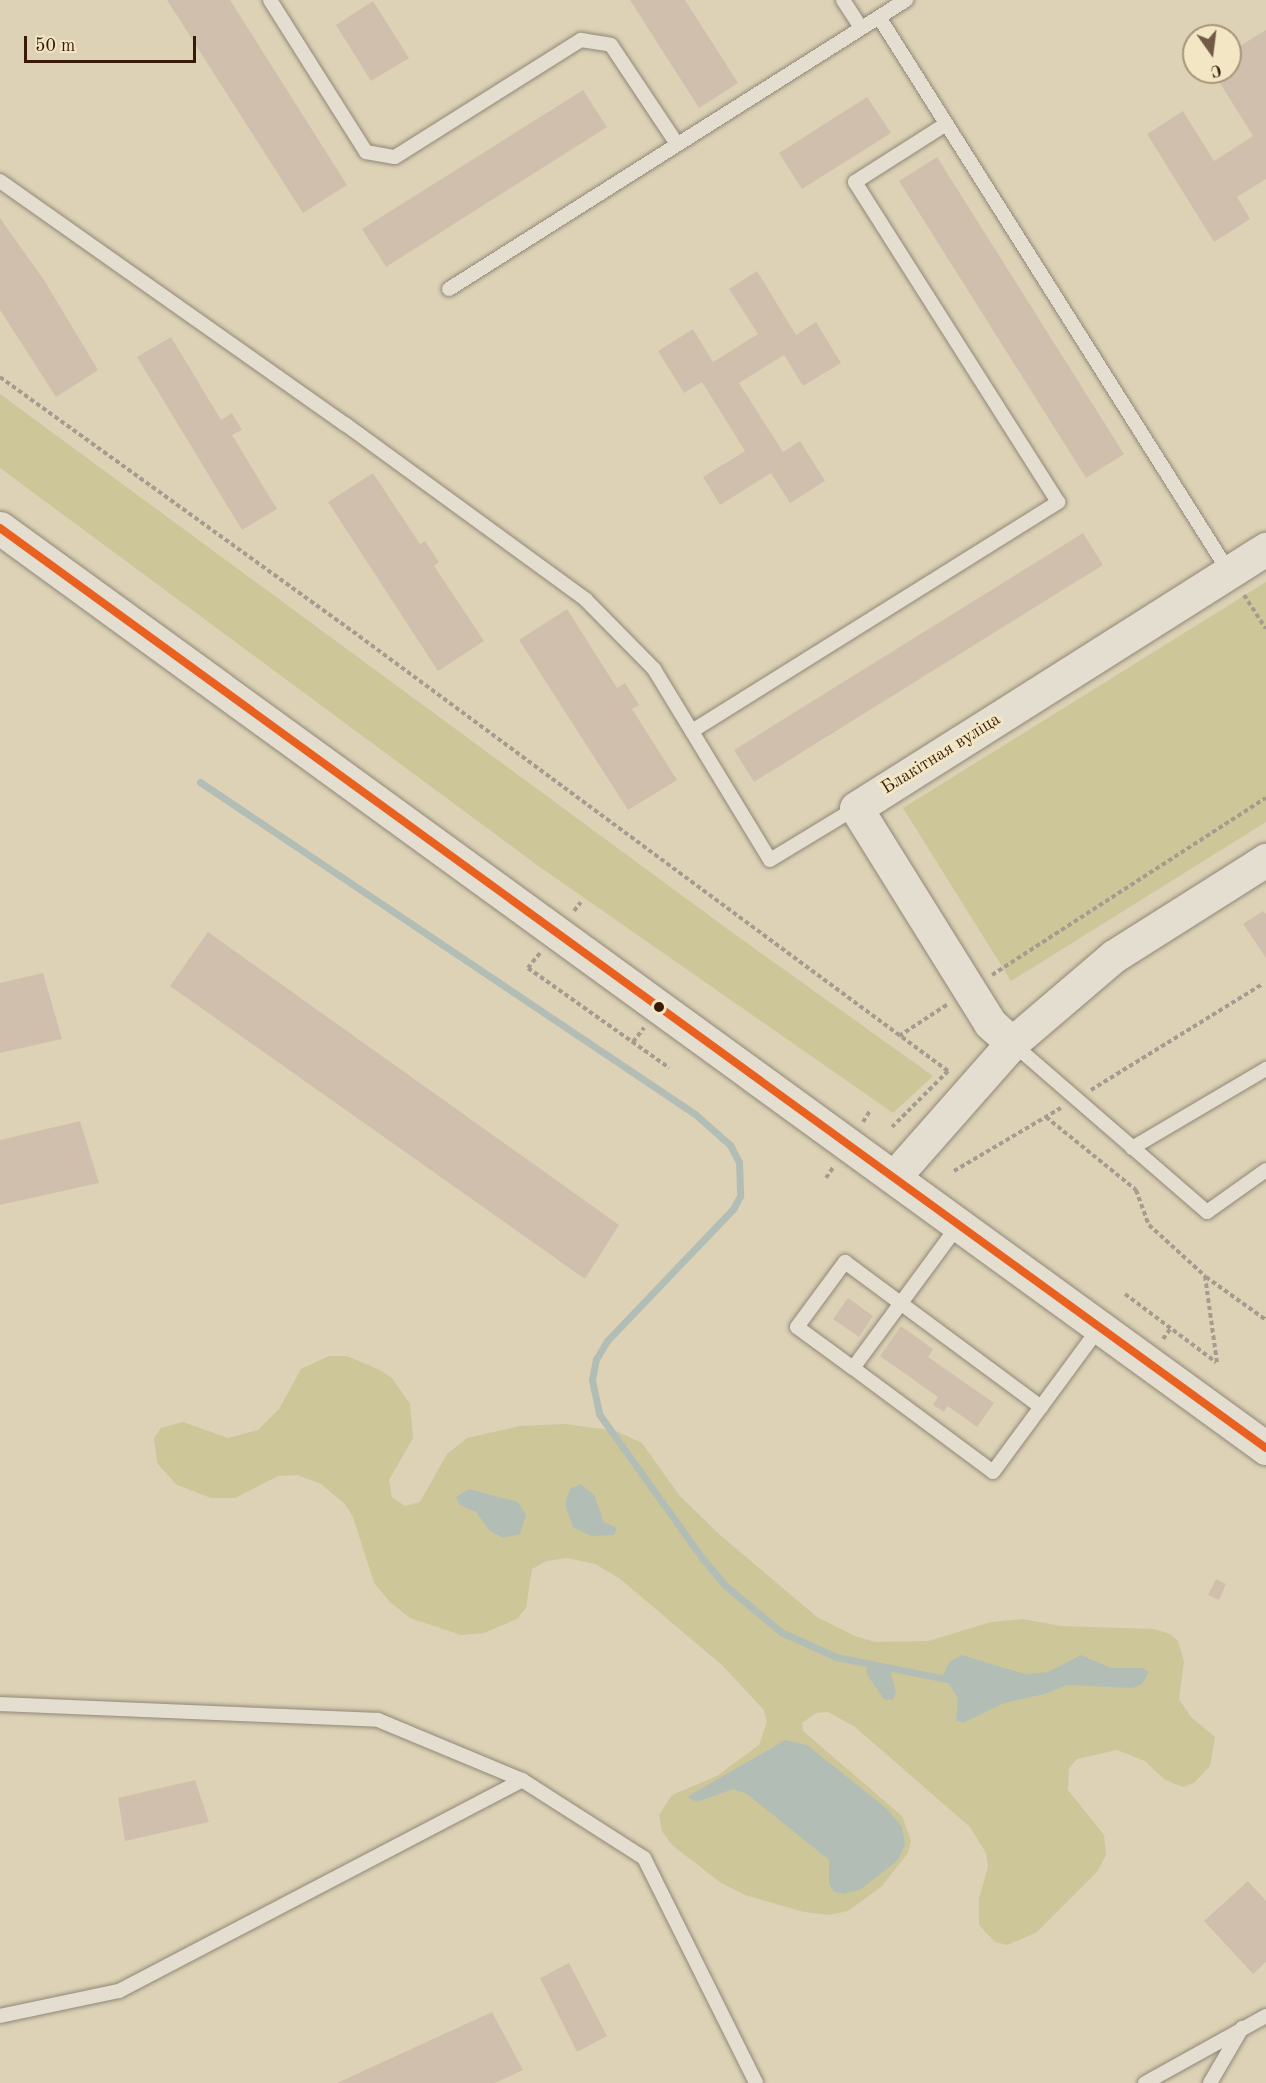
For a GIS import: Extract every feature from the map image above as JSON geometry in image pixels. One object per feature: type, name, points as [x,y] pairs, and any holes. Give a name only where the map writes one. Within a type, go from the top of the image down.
[{"type":"main road","points":[[0,528],[659,1011],[894,1177],[957,1227],[1266,1448]]},
{"type":"main road","name":"Блакітная вуліца","points":[[856,808],[1266,549]]},
{"type":"main road","points":[[856,808],[990,1023],[1012,1043]]},
{"type":"main road","points":[[894,1177],[1012,1043],[1114,956],[1266,860]]},
{"type":"lane","points":[[270,0],[366,152],[395,157],[580,40],[611,45],[677,144]]},
{"type":"lane","points":[[843,0],[861,28]]},
{"type":"lane","points":[[449,289],[906,0]]},
{"type":"lane","points":[[879,17],[1229,572]]},
{"type":"lane","points":[[692,731],[1058,502],[855,182],[946,124]]},
{"type":"lane","points":[[0,181],[336,417],[586,600],[654,669],[770,860],[856,808]]},
{"type":"lane","points":[[1012,1043],[1207,1212],[1266,1170]]},
{"type":"lane","points":[[1132,1148],[1266,1069]]},
{"type":"lane","points":[[853,1368],[957,1227]]},
{"type":"lane","points":[[1041,1407],[846,1262],[797,1327],[993,1472],[1041,1407],[1099,1328]]},
{"type":"lane","points":[[0,1704],[378,1720],[522,1780],[644,1858],[756,2083]]},
{"type":"lane","points":[[0,2016],[119,1991],[522,1780]]},
{"type":"lane","points":[[1145,2083],[1266,2016]]},
{"type":"lane","points":[[1210,2083],[1242,2028]]},
{"type":"path","points":[[0,376],[350,629],[948,1071],[892,1127]]},
{"type":"path","points":[[1229,572],[1266,630]]},
{"type":"path","points":[[899,1036],[1266,798]]},
{"type":"path","points":[[570,915],[581,902]]},
{"type":"path","points":[[541,951],[528,968],[669,1068]]},
{"type":"path","points":[[954,1171],[1261,985]]},
{"type":"path","points":[[863,1123],[870,1111]]},
{"type":"path","points":[[1046,1117],[1136,1190],[1149,1225],[1205,1276],[1266,1320]]},
{"type":"path","points":[[826,1178],[835,1164]]},
{"type":"path","points":[[1125,1294],[1217,1362],[1205,1276]]},
{"type":"shaded area","points":[[0,394],[733,933],[933,1076],[893,1113],[537,865],[0,468]]},
{"type":"shaded area","points":[[1266,582],[1266,822],[1011,981],[903,808]]},
{"type":"shaded area","points":[[329,1356],[347,1356],[380,1370],[392,1378],[410,1404],[413,1438],[389,1480],[392,1497],[405,1506],[420,1502],[447,1454],[467,1438],[520,1426],[565,1424],[616,1431],[642,1443],[679,1495],[719,1534],[817,1617],[855,1636],[875,1642],[928,1641],[991,1622],[1023,1619],[1060,1626],[1154,1629],[1170,1634],[1178,1641],[1184,1662],[1179,1699],[1191,1717],[1215,1737],[1210,1766],[1194,1783],[1183,1787],[1165,1780],[1145,1761],[1117,1750],[1077,1759],[1069,1768],[1068,1790],[1104,1835],[1106,1855],[1097,1872],[1036,1933],[1007,1945],[995,1942],[979,1925],[979,1898],[988,1867],[986,1853],[970,1827],[855,1727],[828,1712],[816,1713],[802,1723],[803,1731],[902,1816],[911,1841],[908,1853],[881,1887],[848,1911],[829,1915],[804,1912],[745,1895],[721,1883],[672,1845],[662,1831],[659,1815],[672,1795],[717,1776],[759,1745],[767,1722],[763,1709],[722,1665],[619,1578],[595,1564],[567,1558],[547,1561],[532,1569],[526,1608],[517,1619],[484,1633],[461,1635],[410,1618],[390,1602],[374,1583],[353,1517],[345,1504],[321,1484],[297,1475],[278,1476],[235,1498],[211,1498],[177,1485],[157,1463],[154,1438],[161,1428],[183,1422],[228,1438],[258,1430],[279,1409],[301,1369]]},
{"type":"shaded area","points":[[581,1484],[594,1495],[604,1522],[617,1528],[614,1535],[591,1536],[573,1527],[565,1504],[570,1489]]},
{"type":"shaded area","points":[[469,1489],[518,1502],[526,1515],[520,1534],[503,1538],[489,1530],[476,1512],[460,1505],[456,1497]]},
{"type":"shaded area","points":[[962,1655],[1025,1674],[1048,1672],[1081,1655],[1111,1668],[1142,1668],[1149,1672],[1142,1684],[1133,1688],[1067,1685],[1045,1694],[1004,1703],[963,1723],[956,1720],[958,1698],[943,1675],[950,1661]]},
{"type":"shaded area","points":[[873,1663],[882,1663],[890,1669],[896,1693],[893,1700],[884,1699],[867,1675],[867,1668]]},
{"type":"shaded area","points":[[785,1740],[807,1745],[886,1808],[902,1827],[905,1845],[897,1861],[861,1889],[844,1894],[834,1892],[829,1883],[829,1860],[747,1794],[733,1789],[697,1802],[687,1797]]},
{"type":"building","points":[[167,0],[230,0],[347,185],[303,213]]},
{"type":"building","points":[[630,0],[685,0],[738,83],[699,108]]},
{"type":"building","points":[[373,1],[409,58],[371,81],[336,25]]},
{"type":"building","points":[[1266,30],[1266,179],[1237,197],[1250,219],[1214,242],[1147,134],[1183,111],[1214,161],[1253,136],[1220,84],[1242,84],[1242,45]]},
{"type":"building","points":[[583,90],[607,127],[386,267],[362,229]]},
{"type":"building","points":[[867,97],[891,133],[802,189],[779,153]]},
{"type":"building","points":[[937,157],[1124,454],[1086,478],[899,181]]},
{"type":"building","points":[[0,218],[44,280],[98,370],[56,397],[0,310]]},
{"type":"building","points":[[757,271],[796,335],[816,322],[841,363],[803,386],[784,355],[739,383],[783,452],[800,441],[825,481],[790,503],[771,473],[720,505],[703,477],[745,451],[702,382],[684,393],[658,351],[693,329],[713,362],[758,334],[729,289]]},
{"type":"building","points":[[171,337],[221,420],[232,413],[242,430],[232,435],[277,509],[242,530],[137,357]]},
{"type":"building","points":[[373,473],[420,544],[425,541],[439,562],[434,566],[484,641],[438,671],[328,502]]},
{"type":"building","points":[[1083,533],[1103,565],[754,782],[734,750]]},
{"type":"building","points":[[567,609],[617,688],[625,683],[639,705],[632,709],[677,780],[628,810],[519,640]]},
{"type":"building","points":[[1263,911],[1266,914],[1266,958],[1243,924]]},
{"type":"building","points":[[208,932],[619,1225],[585,1279],[170,986]]},
{"type":"building","points":[[43,973],[62,1039],[0,1053],[0,983]]},
{"type":"building","points":[[80,1121],[99,1183],[0,1205],[0,1140]]},
{"type":"building","points":[[848,1298],[873,1316],[859,1337],[833,1319]]},
{"type":"building","points":[[901,1326],[933,1349],[928,1357],[994,1403],[977,1427],[948,1406],[944,1412],[933,1405],[938,1397],[880,1356]]},
{"type":"building","points":[[1216,1579],[1226,1584],[1219,1600],[1208,1595]]},
{"type":"building","points":[[195,1780],[209,1822],[125,1841],[118,1798]]},
{"type":"building","points":[[1248,1881],[1266,1901],[1266,1962],[1253,1974],[1204,1921]]},
{"type":"building","points":[[569,1963],[607,2036],[577,2052],[540,1978]]},
{"type":"building","points":[[492,2012],[523,2070],[495,2083],[337,2083]]},
{"type":"waterway","points":[[200,782],[695,1114],[730,1145],[739,1162],[740,1196],[733,1209],[607,1341],[596,1359],[592,1380],[599,1414],[703,1559],[726,1586],[781,1632],[836,1657],[951,1680]]},
{"type":"transit line","points":[[0,528],[1266,1448]]}]
